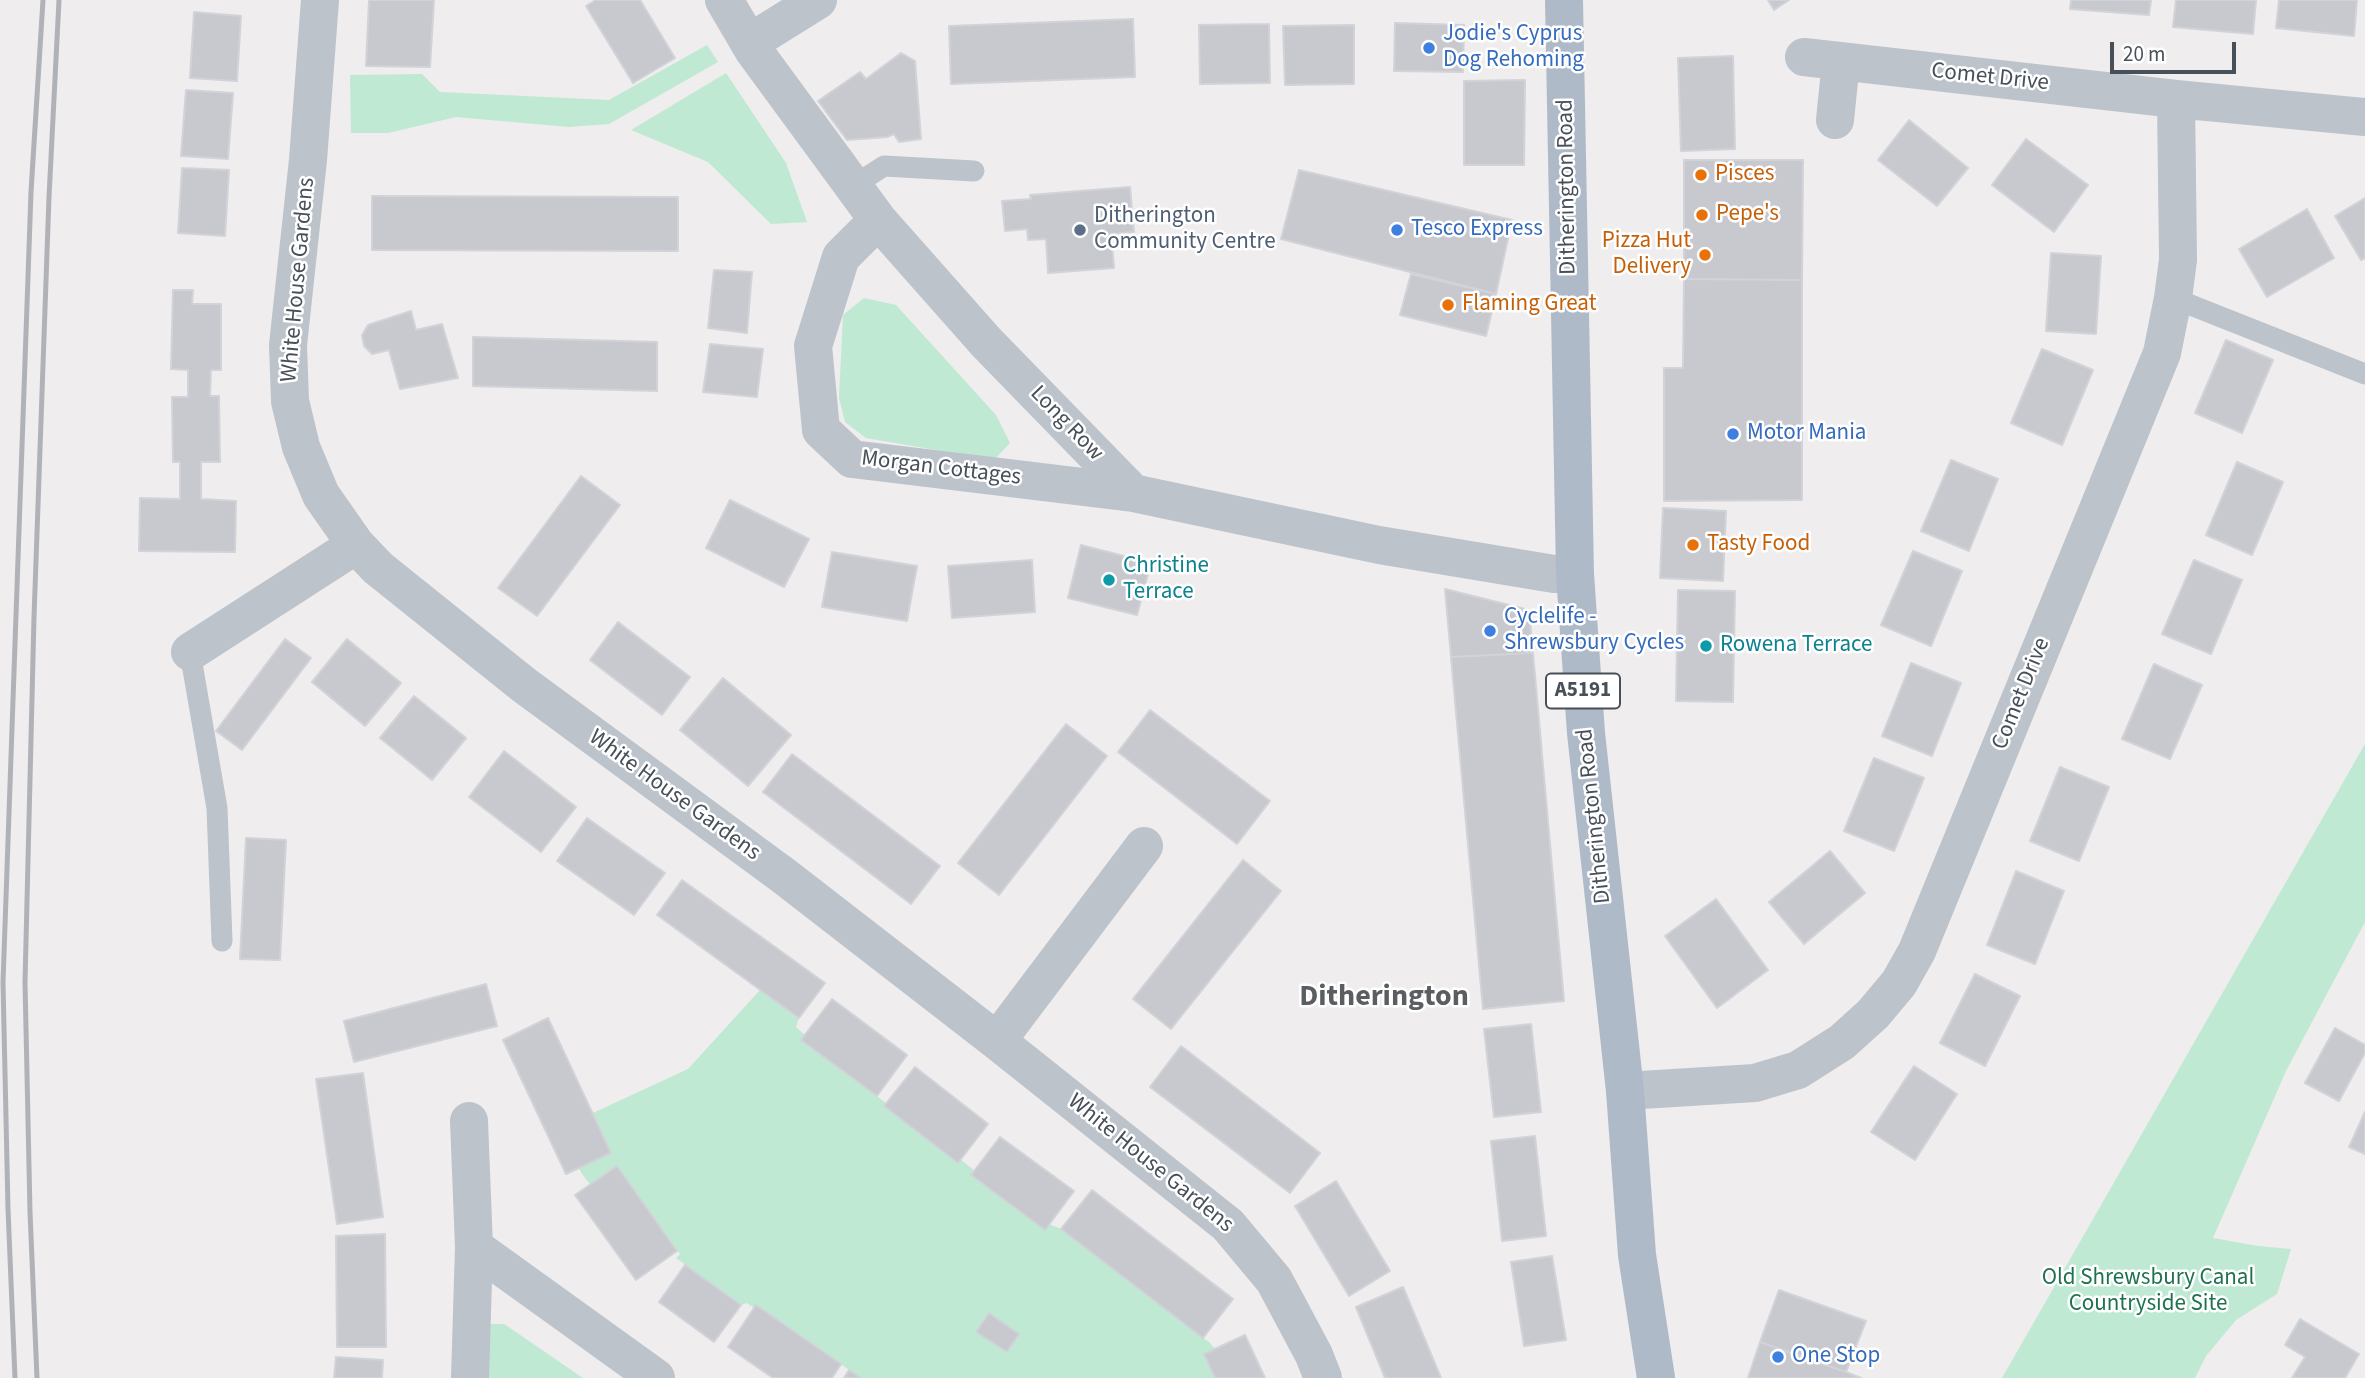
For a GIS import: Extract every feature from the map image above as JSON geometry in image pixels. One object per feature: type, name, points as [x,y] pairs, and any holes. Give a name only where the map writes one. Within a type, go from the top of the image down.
[{"type":"main road","name":"Ditherington Road","points":[[1564,0],[1575,574],[1586,733],[1625,1091],[1637,1255],[1656,1378]]},
{"type":"street","name":"White House Gardens","points":[[320,0],[308,160],[288,345],[290,401],[301,447],[321,495],[356,545],[378,568],[524,685],[773,868],[998,1041],[1228,1225],[1274,1280],[1314,1355],[1323,1378]]},
{"type":"street","name":"Long Row","points":[[724,0],[749,43],[878,220],[986,342],[1133,494]]},
{"type":"street","points":[[749,43],[818,0]]},
{"type":"street","name":"Comet Drive","points":[[1804,57],[2176,99],[2365,117]]},
{"type":"street","points":[[1835,120],[1841,61]]},
{"type":"street","name":"Comet Drive","points":[[1625,1091],[1755,1083],[1798,1070],[1842,1042],[1873,1014],[1899,983],[1916,951],[2162,353],[2178,260],[2176,99]]},
{"type":"street","name":"Morgan Cottages","points":[[878,220],[841,257],[813,346],[821,430],[852,459],[1133,494]]},
{"type":"street","points":[[1133,494],[1379,545],[1554,574],[1575,574]]},
{"type":"street","points":[[190,652],[356,545]]},
{"type":"street","points":[[998,1041],[1144,846]]},
{"type":"street","points":[[470,1121],[474,1247],[470,1378]]},
{"type":"street","points":[[474,1247],[656,1378]]},
{"type":"lane","points":[[853,186],[884,166],[974,171]]},
{"type":"lane","points":[[2173,298],[2365,374]]},
{"type":"lane","points":[[190,652],[218,808],[222,941]]},
{"type":"green space","points":[[707,45],[718,62],[609,124],[569,127],[456,117],[388,133],[351,133],[350,75],[422,74],[440,92],[609,100]]},
{"type":"green space","points":[[726,73],[786,163],[807,222],[771,224],[708,162],[631,130]]},
{"type":"green space","points":[[864,298],[896,305],[996,415],[1010,443],[994,460],[866,438],[845,422],[839,398],[843,315]]},
{"type":"green space","name":"Old Shrewsbury Canal Countryside Site","points":[[2365,744],[2365,922],[2286,1071],[2213,1238],[2291,1249],[2277,1294],[2236,1320],[2206,1356],[2195,1378],[2002,1378]]},
{"type":"green space","points":[[760,990],[799,1018],[796,1027],[805,1035],[802,1040],[886,1103],[885,1106],[957,1163],[960,1159],[975,1171],[972,1175],[1045,1230],[1049,1224],[1061,1229],[1210,1343],[1215,1349],[1204,1354],[1215,1378],[861,1378],[756,1306],[754,1308],[747,1303],[741,1305],[676,1258],[680,1254],[617,1166],[590,1184],[582,1174],[579,1168],[611,1153],[593,1113],[688,1069]]},
{"type":"green space","points":[[489,1324],[504,1324],[583,1378],[478,1378]]},
{"type":"building","points":[[369,0],[434,0],[430,67],[366,66]]},
{"type":"building","points":[[596,0],[640,0],[675,58],[633,83],[586,6]]},
{"type":"building","points":[[1768,0],[1789,0],[1774,10]]},
{"type":"building","points":[[2071,0],[2151,0],[2149,15],[2070,9]]},
{"type":"building","points":[[2176,0],[2256,0],[2253,34],[2173,27]]},
{"type":"building","points":[[2279,0],[2357,0],[2354,36],[2276,28]]},
{"type":"building","points":[[194,12],[241,16],[237,81],[190,78]]},
{"type":"building","points":[[1133,19],[1135,77],[951,84],[949,26]]},
{"type":"building","name":"Jodie's Cyprus Dog Rehoming","points":[[1395,23],[1464,25],[1463,72],[1394,71]]},
{"type":"building","points":[[1269,24],[1270,83],[1200,84],[1199,25]]},
{"type":"building","points":[[1354,25],[1354,84],[1285,85],[1283,26]]},
{"type":"building","points":[[901,53],[915,61],[921,139],[899,142],[894,134],[847,140],[818,101],[860,72],[866,79]]},
{"type":"building","points":[[1733,56],[1735,149],[1681,151],[1678,58]]},
{"type":"building","points":[[1525,80],[1524,165],[1464,165],[1464,81]]},
{"type":"building","points":[[186,90],[233,93],[228,159],[181,156]]},
{"type":"building","points":[[1909,120],[1968,168],[1937,206],[1878,160]]},
{"type":"building","points":[[2026,139],[2088,185],[2054,232],[1992,185]]},
{"type":"building","points":[[1684,160],[1803,160],[1802,280],[1684,279]]},
{"type":"building","points":[[182,168],[229,170],[225,236],[178,233]]},
{"type":"building","name":"Tesco Express","points":[[1299,170],[1512,220],[1496,294],[1281,239]]},
{"type":"building","name":"Ditherington Community Centre","points":[[1130,187],[1134,232],[1111,234],[1114,268],[1048,273],[1046,239],[1028,240],[1027,229],[1005,231],[1002,201],[1031,199],[1030,195]]},
{"type":"building","points":[[372,196],[678,197],[678,251],[372,250]]},
{"type":"building","points":[[2365,198],[2365,258],[2361,260],[2335,216]]},
{"type":"building","points":[[2307,209],[2334,258],[2267,297],[2239,249]]},
{"type":"building","points":[[2051,253],[2101,256],[2096,334],[2046,331]]},
{"type":"building","points":[[714,270],[752,272],[747,333],[708,328]]},
{"type":"building","name":"Flaming Great","points":[[1411,274],[1496,294],[1486,336],[1400,315]]},
{"type":"building","name":"Motor Mania","points":[[1684,279],[1802,280],[1802,500],[1664,501],[1664,368],[1683,368]]},
{"type":"building","points":[[173,290],[193,290],[192,304],[221,304],[221,370],[211,370],[210,396],[219,396],[220,462],[201,462],[201,499],[236,501],[235,552],[139,551],[140,498],[180,499],[180,462],[173,462],[172,397],[188,397],[188,370],[171,369]]},
{"type":"building","points":[[411,311],[416,330],[442,324],[458,378],[400,389],[389,350],[372,354],[364,346],[362,335],[368,325]]},
{"type":"building","points":[[473,337],[657,342],[657,391],[473,386]]},
{"type":"building","points":[[2226,340],[2273,360],[2242,433],[2195,413]]},
{"type":"building","points":[[710,344],[763,349],[757,397],[703,392]]},
{"type":"building","points":[[2042,349],[2093,370],[2062,445],[2011,423]]},
{"type":"building","points":[[1951,460],[1998,479],[1969,551],[1921,531]]},
{"type":"building","points":[[2237,462],[2283,482],[2252,555],[2206,535]]},
{"type":"building","points":[[581,476],[620,505],[537,616],[498,588]]},
{"type":"building","points":[[730,500],[809,539],[784,587],[706,548]]},
{"type":"building","name":"Tasty Food","points":[[1663,508],[1726,511],[1723,581],[1660,578]]},
{"type":"building","name":"Christine Terrace","points":[[1081,545],[1151,563],[1137,615],[1068,598]]},
{"type":"building","points":[[1913,551],[1962,571],[1931,646],[1881,625]]},
{"type":"building","points":[[832,552],[917,566],[907,621],[822,607]]},
{"type":"building","points":[[1032,560],[1035,612],[952,618],[948,566]]},
{"type":"building","points":[[2194,560],[2242,580],[2211,654],[2162,634]]},
{"type":"building","name":"Cyclelife - Shrewsbury Cycles","points":[[1445,589],[1529,610],[1533,653],[1451,657]]},
{"type":"building","name":"Rowena Terrace","points":[[1678,590],[1735,591],[1733,702],[1676,701]]},
{"type":"building","points":[[618,622],[690,677],[662,715],[590,660]]},
{"type":"building","points":[[285,639],[311,658],[242,750],[216,731]]},
{"type":"building","points":[[347,639],[401,683],[365,726],[312,682]]},
{"type":"building","points":[[1533,653],[1564,1001],[1483,1009],[1451,657]]},
{"type":"building","points":[[1911,663],[1961,683],[1932,756],[1882,736]]},
{"type":"building","points":[[2154,664],[2202,685],[2170,759],[2122,739]]},
{"type":"building","points":[[723,678],[791,735],[748,786],[680,730]]},
{"type":"building","points":[[414,696],[466,738],[432,780],[380,738]]},
{"type":"building","points":[[1150,710],[1270,801],[1237,844],[1118,752]]},
{"type":"building","points":[[1066,724],[1107,756],[999,895],[958,863]]},
{"type":"building","points":[[504,751],[576,807],[541,852],[469,797]]},
{"type":"building","points":[[792,754],[940,866],[911,904],[763,792]]},
{"type":"building","points":[[1874,758],[1924,778],[1894,851],[1844,831]]},
{"type":"building","points":[[2060,767],[2109,787],[2079,861],[2030,841]]},
{"type":"building","points":[[587,818],[665,873],[634,915],[557,861]]},
{"type":"building","points":[[246,838],[286,840],[280,960],[240,959]]},
{"type":"building","points":[[1830,851],[1865,893],[1804,944],[1769,902]]},
{"type":"building","points":[[1243,860],[1281,891],[1171,1029],[1133,999]]},
{"type":"building","points":[[2016,871],[2064,891],[2035,964],[1987,945]]},
{"type":"building","points":[[682,880],[825,983],[799,1018],[657,915]]},
{"type":"building","points":[[1716,899],[1768,970],[1717,1008],[1665,936]]},
{"type":"building","points":[[1975,974],[2020,996],[1985,1066],[1940,1043]]},
{"type":"building","points":[[486,984],[497,1026],[354,1062],[344,1021]]},
{"type":"building","points":[[832,999],[907,1055],[877,1096],[801,1040]]},
{"type":"building","points":[[548,1018],[611,1153],[566,1174],[503,1040]]},
{"type":"building","points":[[1531,1024],[1541,1112],[1494,1117],[1484,1029]]},
{"type":"building","points":[[2335,1028],[2365,1045],[2365,1053],[2339,1101],[2305,1083]]},
{"type":"building","points":[[1181,1046],[1320,1153],[1290,1193],[1150,1087]]},
{"type":"building","points":[[1914,1066],[1957,1094],[1915,1160],[1871,1132]]},
{"type":"building","points":[[915,1067],[988,1124],[958,1163],[884,1106]]},
{"type":"building","points":[[363,1073],[383,1217],[337,1224],[316,1079]]},
{"type":"building","points":[[2365,1112],[2365,1154],[2349,1147]]},
{"type":"building","points":[[1535,1136],[1546,1236],[1502,1241],[1491,1141]]},
{"type":"building","points":[[1000,1137],[1074,1191],[1045,1230],[971,1175]]},
{"type":"building","points":[[617,1166],[677,1251],[636,1280],[575,1195]]},
{"type":"building","points":[[1336,1181],[1390,1271],[1349,1296],[1295,1206]]},
{"type":"building","points":[[1092,1190],[1233,1299],[1203,1338],[1061,1229]]},
{"type":"building","points":[[385,1234],[386,1347],[337,1347],[336,1236]]},
{"type":"building","points":[[1552,1256],[1566,1340],[1524,1346],[1511,1262]]},
{"type":"building","points":[[685,1265],[741,1305],[714,1342],[659,1302]]},
{"type":"building","points":[[1403,1287],[1441,1378],[1385,1378],[1356,1307]]},
{"type":"building","points":[[1779,1290],[1866,1321],[1846,1372],[1760,1342]]},
{"type":"building","points":[[756,1305],[841,1364],[832,1378],[773,1378],[728,1347]]},
{"type":"building","points":[[989,1313],[1019,1334],[1007,1352],[976,1332]]},
{"type":"building","points":[[2300,1319],[2359,1354],[2345,1378],[2292,1378],[2305,1357],[2285,1345]]},
{"type":"building","points":[[1245,1335],[1265,1378],[1215,1378],[1204,1354]]},
{"type":"building","name":"One Stop","points":[[1760,1342],[1846,1372],[1861,1378],[1748,1378]]},
{"type":"building","points":[[336,1357],[383,1360],[382,1378],[334,1378]]},
{"type":"building","points":[[849,1370],[861,1378],[844,1378]]},
{"type":"railway","points":[[15,1378],[3,982],[31,192],[43,0]]},
{"type":"railway","points":[[37,1378],[25,982],[34,617],[59,0]]},
{"type":"place","name":"Jodie's Cyprus Dog Rehoming","points":[[1429,48]]},
{"type":"place","name":"Pisces","points":[[1701,175]]},
{"type":"place","name":"Pepe's","points":[[1702,215]]},
{"type":"place","name":"Ditherington Community Centre","points":[[1080,230]]},
{"type":"place","name":"Tesco Express","points":[[1397,230]]},
{"type":"place","name":"Pizza Hut Delivery","points":[[1705,255]]},
{"type":"place","name":"Flaming Great","points":[[1448,305]]},
{"type":"place","name":"Motor Mania","points":[[1733,434]]},
{"type":"place","name":"Tasty Food","points":[[1693,545]]},
{"type":"place","name":"Christine Terrace","points":[[1109,580]]},
{"type":"place","name":"Cyclelife - Shrewsbury Cycles","points":[[1490,631]]},
{"type":"place","name":"Rowena Terrace","points":[[1706,646]]},
{"type":"place","name":"One Stop","points":[[1778,1357]]},
{"type":"district","name":"Ditherington","points":[[1384,998]]}]
